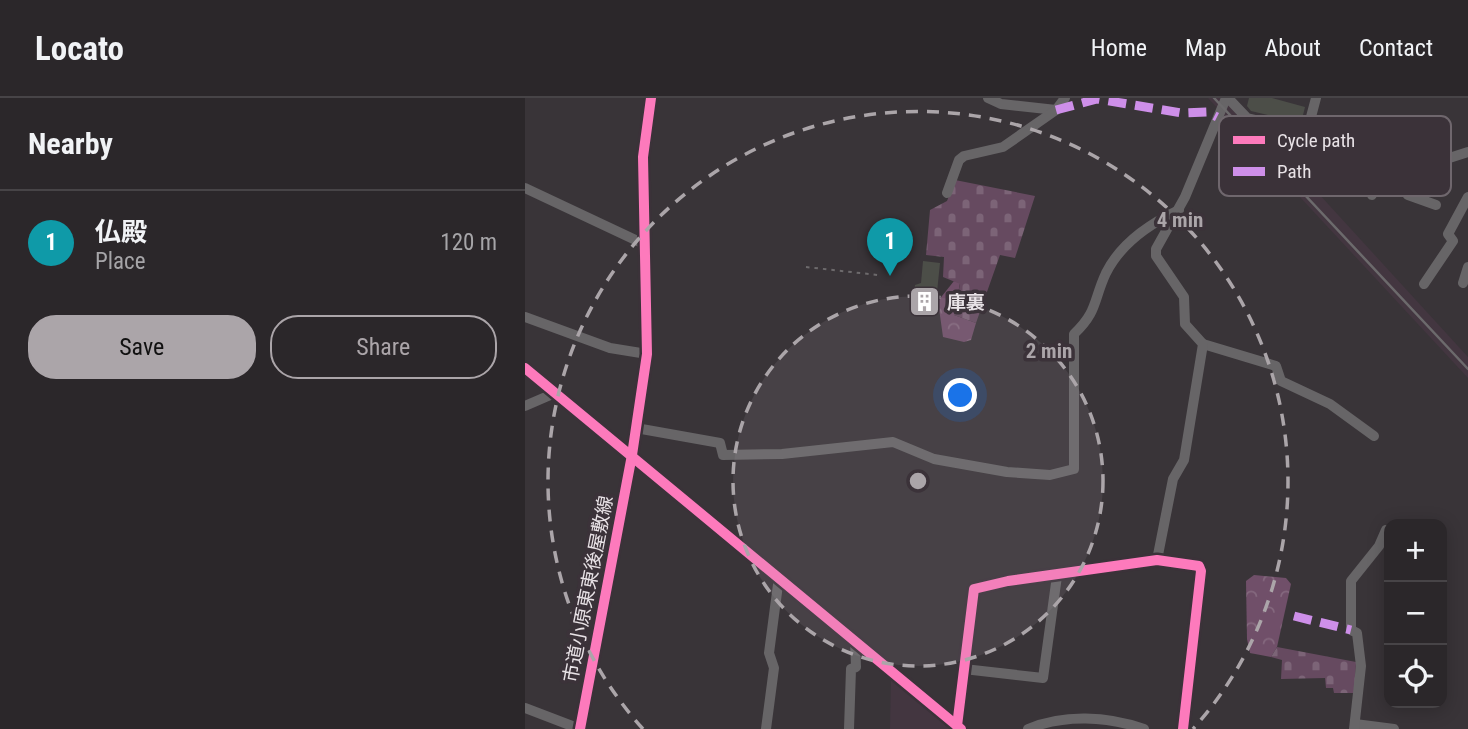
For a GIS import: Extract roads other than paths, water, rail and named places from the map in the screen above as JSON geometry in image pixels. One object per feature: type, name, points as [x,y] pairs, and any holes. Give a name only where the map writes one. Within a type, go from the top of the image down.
[{"type":"street","name":"市道小原東東後屋敷線","points":[[580,729],[632,456],[647,354],[643,157],[651,98]]},
{"type":"street","points":[[988,98],[1001,104],[1056,110]]},
{"type":"street","points":[[947,193],[959,160],[964,156],[1003,147],[1056,110],[1065,98]]},
{"type":"street","points":[[1219,116],[1227,98],[1245,116]]},
{"type":"street","points":[[1311,116],[1316,98]]},
{"type":"street","points":[[1219,117],[1179,211],[1156,249],[1156,256],[1184,297],[1185,324],[1203,344],[1276,366],[1281,381],[1330,404],[1374,436]]},
{"type":"street","points":[[1451,157],[1468,152]]},
{"type":"street","points":[[525,188],[644,244]]},
{"type":"street","points":[[1411,196],[1436,205]]},
{"type":"street","points":[[1425,284],[1453,241],[1448,234],[1468,197]]},
{"type":"street","points":[[636,428],[674,433],[697,440],[714,440],[720,443],[723,455],[782,454],[893,442],[934,459],[1007,472],[1050,475],[1074,469],[1074,334],[1092,317],[1107,272],[1139,232],[1150,223],[1179,211]]},
{"type":"street","points":[[1463,283],[1468,267]]},
{"type":"street","points":[[525,317],[610,348],[647,354]]},
{"type":"street","points":[[1157,560],[1173,479],[1184,460],[1203,344]]},
{"type":"street","points":[[525,368],[959,727]]},
{"type":"street","points":[[525,406],[555,393]]},
{"type":"street","points":[[1384,535],[1380,546],[1351,581],[1352,630],[1357,633],[1361,666],[1355,726],[1394,729]]},
{"type":"street","points":[[959,727],[974,589],[1008,581],[1157,560],[1199,566],[1201,572],[1183,729]]},
{"type":"street","points":[[964,669],[1043,678],[1057,576]]},
{"type":"street","points":[[765,729],[774,668],[768,653],[779,577]]},
{"type":"street","points":[[849,729],[851,669],[856,667],[855,640]]},
{"type":"street","points":[[525,708],[580,729]]},
{"type":"street","points":[[1028,729],[1070,719],[1114,721],[1144,729]]},
{"type":"railway","points":[[1214,98],[1231,116]]},
{"type":"railway","points":[[1306,196],[1468,369]]},
{"type":"place","name":"仏殿","points":[[890,276]]},
{"type":"place","name":"庫裏","points":[[924,302]]}]
